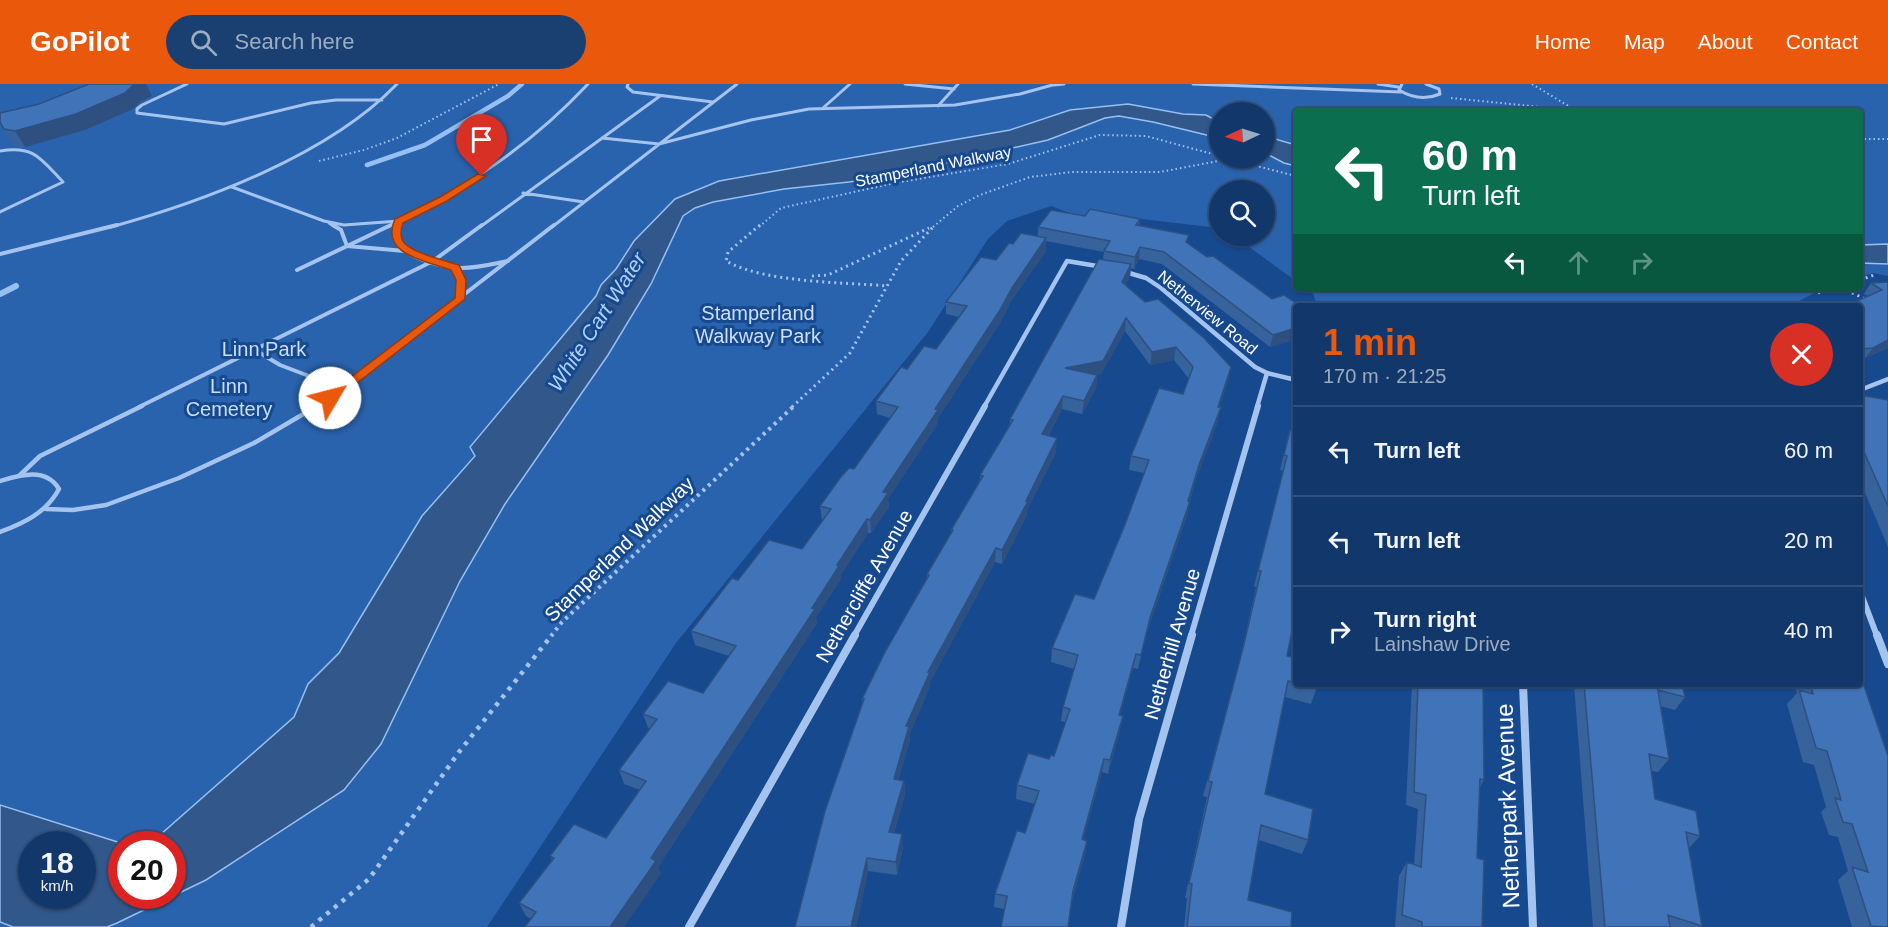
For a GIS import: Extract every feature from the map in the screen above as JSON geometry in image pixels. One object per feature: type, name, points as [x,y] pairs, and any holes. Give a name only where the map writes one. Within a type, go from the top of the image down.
[{"type":"street","name":"Nethercliffe Avenue","points":[[689,927],[1067,261],[1110,269]]},
{"type":"street","name":"Netherview Road","points":[[1120,270],[1146,278],[1161,288],[1255,367],[1267,374],[1293,379]]},
{"type":"street","name":"Netherhill Avenue","points":[[1121,927],[1139,819],[1267,374]]},
{"type":"street","points":[[1863,389],[1888,379]]},
{"type":"street","points":[[1863,599],[1888,664]]},
{"type":"street","name":"Netherpark Avenue","points":[[1523,687],[1533,927]]},
{"type":"lane","points":[[187,84],[142,105],[137,109],[137,113],[224,124],[311,103],[336,100],[382,100]]},
{"type":"lane","points":[[0,254],[81,236],[157,214],[232,187],[269,171],[358,119],[382,100],[397,84]]},
{"type":"lane","points":[[297,270],[443,199],[501,164],[565,111],[588,84]]},
{"type":"lane","points":[[628,84],[627,87],[633,92],[713,102]]},
{"type":"lane","points":[[46,509],[73,510],[106,505],[179,478],[254,443],[343,389],[737,84]]},
{"type":"lane","points":[[824,108],[849,84]]},
{"type":"lane","points":[[905,84],[954,90]]},
{"type":"lane","points":[[938,106],[958,84]]},
{"type":"lane","points":[[1051,86],[1056,84]]},
{"type":"lane","points":[[602,138],[659,144],[751,120],[824,108],[938,106],[986,101],[1064,84]]},
{"type":"lane","points":[[1193,84],[1401,92],[1420,97],[1440,94],[1439,89],[1426,84]]},
{"type":"lane","points":[[1248,84],[1252,86]]},
{"type":"lane","points":[[1378,84],[1398,87],[1402,84]]},
{"type":"lane","points":[[1398,87],[1401,92]]},
{"type":"lane","points":[[19,476],[40,456],[433,261],[660,96]]},
{"type":"lane","points":[[0,151],[21,147],[30,149],[63,182],[0,212]]},
{"type":"lane","points":[[232,187],[324,220],[345,225],[399,221]]},
{"type":"lane","points":[[523,194],[584,202]]},
{"type":"lane","points":[[324,220],[341,230],[347,246]]},
{"type":"lane","points":[[399,221],[396,231],[398,243],[406,251]]},
{"type":"lane","points":[[347,246],[406,251],[456,268],[489,265],[509,260]]},
{"type":"lane","points":[[456,268],[461,280],[460,299]]},
{"type":"lane","points":[[255,350],[280,365],[314,380],[343,389]]},
{"type":"lane","points":[[0,481],[19,476],[48,476],[56,482],[59,489],[55,499],[46,509],[31,519],[0,532]]},
{"type":"path","points":[[315,162],[361,153],[409,133],[471,96],[499,84]]},
{"type":"path","points":[[1532,84],[1571,108]]},
{"type":"path","points":[[1438,96],[1560,108]]},
{"type":"path","name":"Stamperland Walkway","points":[[888,286],[770,274],[734,267],[726,261],[728,252],[752,234],[775,211],[789,205],[848,195],[895,183],[1008,164],[1100,135],[1142,134],[1209,153]]},
{"type":"path","points":[[1863,139],[1888,139]]},
{"type":"path","name":"Stamperland Walkway","points":[[311,927],[369,879],[459,752],[562,622],[850,353],[901,261],[934,226],[958,206],[980,195],[1030,177],[1072,172],[1160,172],[1209,162]]},
{"type":"path","name":"Stamperland Walkway","points":[[1265,168],[1293,175]]},
{"type":"path","points":[[802,277],[828,275],[934,226]]},
{"type":"path","points":[[1863,279],[1874,275]]},
{"type":"path","points":[[1818,293],[1824,291]]},
{"type":"path","points":[[1848,291],[1871,301]]},
{"type":"green space","name":"Linn Park","points":[[0,84],[1888,84],[1888,244],[1863,245],[1863,108],[1293,108],[1293,279],[1248,246],[1275,246],[1275,180],[1209,180],[1209,227],[1133,218],[1075,215],[1051,206],[1007,221],[988,239],[928,332],[676,643],[487,927],[0,927]]},
{"type":"green space","points":[[1863,254],[1888,256],[1888,276],[1873,273],[1863,276]]},
{"type":"green space","points":[[1310,291],[1818,291],[1799,301],[1785,303],[1316,303]]},
{"type":"water","name":"White Cart Water","points":[[1128,104],[1209,117],[1209,136],[1119,116],[1105,118],[1048,140],[898,174],[784,189],[713,202],[695,208],[683,216],[651,284],[608,355],[505,504],[460,581],[381,744],[344,790],[206,880],[186,890],[186,831],[164,831],[294,717],[308,684],[339,653],[422,516],[475,456],[470,447],[596,296],[601,285],[616,269],[634,241],[675,199],[719,181],[1010,130],[1070,110]]},
{"type":"water","points":[[1275,139],[1293,144],[1293,165],[1275,158]]},
{"type":"water","points":[[1888,244],[1888,264],[1863,263],[1863,245]]},
{"type":"water","points":[[0,805],[83,831],[18,831],[18,909],[96,909],[96,835],[108,839],[108,909],[146,909],[107,927],[13,927],[0,922]]},
{"type":"building","points":[[89,84],[136,84],[125,93],[76,114],[15,131],[4,129],[0,122],[0,113],[39,104]]},
{"type":"building","points":[[1090,209],[1140,219],[1136,225],[1189,235],[1186,242],[1207,257],[1213,256],[1272,299],[1284,295],[1296,303],[1293,303],[1293,329],[1273,335],[1164,252],[1140,247],[1135,257],[1104,251],[1110,241],[1038,227],[1051,210],[1085,216]]},
{"type":"building","points":[[1021,233],[1046,238],[935,409],[938,410],[883,492],[888,493],[870,520],[867,519],[837,565],[839,566],[812,608],[815,609],[651,858],[656,861],[610,927],[525,927],[536,912],[519,903],[554,858],[550,856],[574,824],[606,838],[646,781],[619,770],[657,719],[643,714],[668,681],[703,693],[736,646],[691,631],[732,578],[738,580],[769,540],[802,549],[831,509],[820,506],[849,468],[854,469],[898,407],[876,401],[901,367],[907,369],[924,346],[936,349],[967,306],[946,302],[981,257],[996,260],[1009,243],[1013,244]]},
{"type":"building","points":[[1099,259],[1131,264],[1122,282],[1145,302],[1158,299],[1204,338],[1231,367],[1218,407],[1221,407],[1199,465],[1188,501],[1190,501],[1150,618],[1141,655],[1136,654],[1119,715],[1123,716],[1110,760],[1104,759],[1082,839],[1087,841],[1073,891],[1068,927],[1001,927],[1007,896],[995,894],[1017,830],[1025,833],[1039,791],[1017,785],[1028,753],[1049,759],[1051,755],[1054,756],[1070,709],[1063,707],[1078,655],[1052,648],[1075,594],[1094,599],[1124,527],[1149,460],[1131,456],[1159,388],[1183,394],[1193,367],[1176,347],[1152,352],[1126,318],[1103,361],[1065,368],[1097,375],[1084,401],[1063,396],[1042,434],[1057,438],[1026,501],[1028,501],[1002,550],[996,548],[928,672],[930,672],[906,726],[909,726],[894,779],[904,781],[889,832],[902,834],[896,862],[867,858],[851,927],[795,927],[825,811],[864,699],[862,699],[885,652],[929,575],[927,574],[983,476],[980,475],[1013,420],[1010,419]]},
{"type":"building","points":[[1888,282],[1888,340],[1873,348],[1863,349],[1863,303],[1853,303],[1882,290],[1871,283]]},
{"type":"building","points":[[1863,396],[1888,400],[1888,506],[1863,450]]},
{"type":"building","points":[[1290,430],[1293,431],[1293,627],[1287,656],[1293,657],[1293,682],[1288,681],[1265,794],[1313,809],[1308,840],[1261,825],[1248,900],[1292,912],[1291,927],[1187,927],[1192,884],[1189,883],[1212,782],[1208,781],[1261,571],[1258,571],[1287,456],[1284,455]]},
{"type":"building","points":[[1863,683],[1888,756],[1888,927],[1871,926],[1852,867],[1868,872],[1852,824],[1843,822],[1835,798],[1841,800],[1827,751],[1816,748],[1799,690],[1813,694],[1811,687],[1863,687]]},
{"type":"building","points":[[1418,687],[1483,687],[1484,780],[1480,779],[1477,858],[1484,860],[1482,927],[1422,927],[1422,922],[1402,915],[1407,862],[1421,867],[1426,795],[1414,792]]},
{"type":"building","points":[[1584,687],[1683,687],[1685,697],[1658,690],[1669,759],[1649,754],[1655,799],[1696,811],[1700,836],[1686,832],[1702,926],[1668,915],[1670,927],[1605,927]]},
{"type":"waterway","points":[[367,165],[425,145],[508,96],[522,84]]},
{"type":"waterway","points":[[0,294],[16,286]]},
{"type":"route","points":[[330,398],[460,299],[461,280],[456,268],[406,251],[398,243],[396,231],[399,221],[482,176]]},
{"type":"park label","name":"Stamperland Walkway Park","points":[[758,324]]},
{"type":"park label","name":"Linn Cemetery","points":[[229,398]]}]
